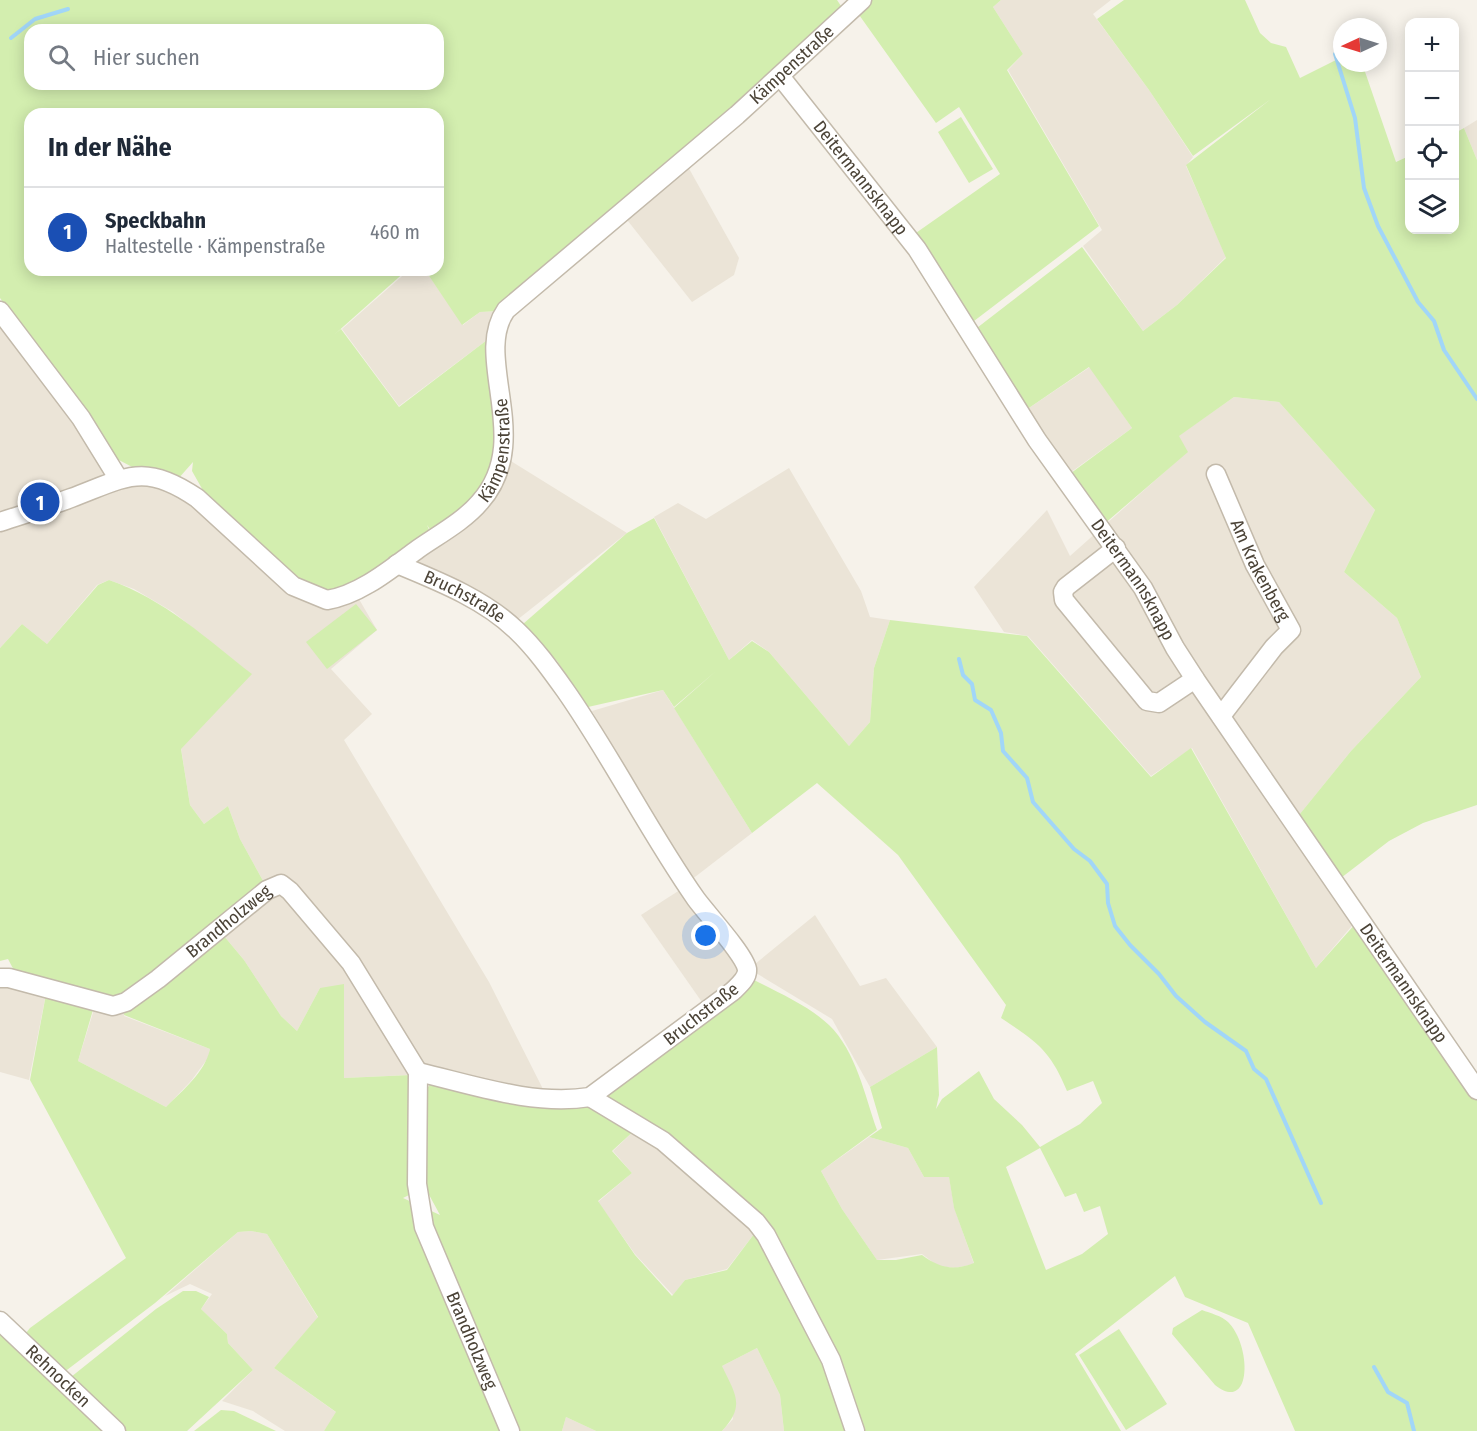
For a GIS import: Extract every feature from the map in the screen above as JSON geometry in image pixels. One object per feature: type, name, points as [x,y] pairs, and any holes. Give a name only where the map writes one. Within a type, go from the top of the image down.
[{"type":"street","name":"Kämpenstraße","points":[[0,522],[72,498],[118,478],[141,476],[161,479],[180,486],[197,498],[292,586],[327,600],[352,592],[397,564],[473,509],[492,483],[501,457],[505,429],[496,352],[496,331],[506,310],[780,76],[862,0]]},
{"type":"street","name":"Deitermannsknapp","points":[[780,76],[917,249],[1037,440],[1146,593],[1175,648],[1195,679],[1477,1090]]},
{"type":"street","points":[[0,311],[86,426],[118,478]]},
{"type":"street","name":"Am Krakenberg","points":[[1216,474],[1254,565],[1291,630],[1274,647],[1221,716]]},
{"type":"street","points":[[1116,548],[1066,587],[1063,592],[1064,600],[1151,703],[1159,703],[1195,679]]},
{"type":"street","name":"Bruchstraße","points":[[397,564],[475,600],[511,624],[528,642],[590,726],[693,894],[747,966],[743,982],[733,991],[590,1097]]},
{"type":"street","name":"Brandholzweg","points":[[0,978],[9,978],[113,1006],[139,993],[267,890],[281,884],[290,891],[351,963],[418,1072],[419,1206],[424,1227],[510,1431]]},
{"type":"street","points":[[418,1072],[534,1098],[564,1100],[590,1097],[663,1141],[756,1222],[766,1235],[831,1360],[855,1431]]},
{"type":"street","name":"Rehnocken","points":[[0,1321],[116,1431]]},
{"type":"shaded area","points":[[1001,0],[1111,0],[1093,14],[1149,90],[1193,157],[1186,166],[1226,257],[1177,305],[1143,331],[1083,246],[1102,230],[1008,70],[1023,54],[993,7]]},
{"type":"shaded area","points":[[1477,120],[1477,160],[1464,128]]},
{"type":"shaded area","points":[[687,165],[739,258],[734,275],[692,302],[624,216]]},
{"type":"shaded area","points":[[402,276],[429,276],[463,325],[480,312],[499,311],[491,337],[399,406],[342,329]]},
{"type":"shaded area","points":[[0,316],[104,463],[103,473],[98,480],[0,516]]},
{"type":"shaded area","points":[[1090,367],[1132,428],[1067,475],[1023,412]]},
{"type":"shaded area","points":[[1234,397],[1279,402],[1375,510],[1344,572],[1397,618],[1421,677],[1351,751],[1291,825],[1356,921],[1316,968],[1192,748],[1151,776],[1028,636],[1004,632],[974,587],[1047,510],[1070,556],[1187,452],[1178,436]]},
{"type":"shaded area","points":[[506,458],[627,533],[517,620],[418,565],[416,561],[485,509],[492,500]]},
{"type":"shaded area","points":[[789,468],[861,591],[870,617],[890,620],[874,668],[870,722],[849,746],[769,652],[752,640],[729,660],[654,517],[678,503],[706,519]]},
{"type":"shaded area","points":[[130,481],[165,485],[356,594],[377,630],[331,669],[372,714],[344,740],[489,982],[546,1095],[423,1066],[290,890],[267,888],[240,839],[228,806],[204,824],[190,805],[181,748],[251,674],[173,612],[134,589],[109,580],[97,585],[47,644],[22,624],[0,648],[0,528]]},
{"type":"shaded area","points":[[663,690],[752,833],[691,880],[592,711]]},
{"type":"shaded area","points":[[276,886],[328,937],[410,1075],[344,1078],[342,1061],[320,988],[297,1031],[281,1016],[244,960],[219,930]]},
{"type":"shaded area","points":[[683,888],[740,963],[741,973],[704,1005],[641,915]]},
{"type":"shaded area","points":[[815,915],[860,986],[886,978],[937,1047],[870,1087],[832,1019],[756,973],[755,964]]},
{"type":"shaded area","points":[[0,983],[47,989],[29,1080],[0,1072]]},
{"type":"shaded area","points":[[96,1003],[125,1005],[124,1016],[210,1049],[208,1058],[191,1081],[166,1107],[78,1061]]},
{"type":"shaded area","points":[[636,1129],[757,1230],[727,1269],[685,1280],[673,1295],[635,1254],[598,1202],[632,1173],[613,1151]]},
{"type":"shaded area","points":[[869,1137],[908,1148],[924,1177],[949,1176],[954,1207],[974,1264],[955,1268],[938,1266],[922,1254],[877,1260],[842,1209],[821,1171]]},
{"type":"shaded area","points":[[251,1231],[267,1234],[318,1318],[274,1368],[337,1413],[324,1431],[285,1431],[253,1411],[222,1401],[253,1370],[228,1343],[227,1334],[201,1309],[212,1294],[190,1284],[165,1296],[238,1232]]},
{"type":"shaded area","points":[[757,1348],[780,1395],[784,1431],[722,1431],[733,1419],[722,1366]]},
{"type":"shaded area","points":[[566,1417],[596,1431],[562,1431]]},
{"type":"green space","points":[[0,0],[837,0],[843,9],[829,25],[499,311],[480,312],[462,325],[429,276],[444,276],[444,108],[24,108],[24,276],[400,276],[335,334],[341,329],[399,407],[491,337],[497,457],[475,500],[431,531],[427,525],[430,532],[356,584],[328,592],[295,582],[205,494],[192,471],[193,462],[178,479],[136,469],[117,459],[0,298]]},
{"type":"green space","points":[[869,0],[1001,0],[993,7],[1023,54],[1007,70],[1099,226],[971,322],[913,235],[1000,174],[959,107],[936,123],[857,12]]},
{"type":"green space","points":[[1124,0],[1245,0],[1260,33],[1271,43],[1286,47],[1300,78],[1333,62],[1333,72],[1365,72],[1396,162],[1405,158],[1405,234],[1459,234],[1459,131],[1464,128],[1477,160],[1477,805],[1423,823],[1389,841],[1337,881],[1295,820],[1351,751],[1421,677],[1397,618],[1344,572],[1375,510],[1279,402],[1234,397],[1179,436],[1188,452],[1103,525],[1067,476],[1132,428],[1089,367],[1023,412],[973,331],[1082,247],[1143,331],[1177,305],[1226,258],[1186,165],[1271,99],[1193,156],[1149,90],[1097,19]]},
{"type":"green space","points":[[961,117],[993,169],[969,183],[938,132]]},
{"type":"green space","points":[[654,518],[729,660],[752,641],[769,652],[849,746],[870,722],[874,668],[890,620],[1027,636],[1151,777],[1191,748],[1316,968],[1357,922],[1477,1098],[1477,1431],[1295,1431],[1248,1323],[1185,1297],[1175,1276],[1075,1354],[1121,1431],[859,1431],[768,1230],[604,1096],[745,992],[754,980],[793,1000],[829,1025],[846,1048],[864,1089],[877,1130],[821,1171],[842,1209],[877,1260],[896,1260],[922,1255],[947,1267],[960,1267],[974,1263],[954,1208],[949,1177],[924,1177],[908,1148],[869,1137],[882,1128],[870,1087],[937,1047],[939,1095],[936,1109],[942,1099],[979,1071],[994,1099],[1022,1125],[1040,1147],[1080,1124],[1102,1103],[1093,1081],[1067,1091],[1055,1066],[1041,1048],[1001,1018],[1006,1005],[898,855],[817,783],[752,833],[674,708],[716,671],[674,707],[663,690],[588,707],[557,661],[523,624],[627,533]],"holes":[[[1040,1148],[1065,1197],[1076,1193],[1084,1212],[1100,1206],[1108,1234],[1082,1254],[1046,1270],[1006,1167]]]},
{"type":"green space","points":[[109,580],[167,609],[252,674],[181,749],[190,805],[204,824],[228,806],[240,839],[267,888],[114,1003],[17,976],[8,959],[0,961],[0,648],[22,624],[47,644],[98,585]]},
{"type":"green space","points":[[356,604],[377,630],[327,669],[306,642]]},
{"type":"green space","points":[[219,930],[244,960],[281,1016],[297,1031],[320,988],[344,984],[344,1078],[411,1075],[409,1195],[403,1198],[440,1215],[427,1191],[424,1174],[426,1090],[431,1083],[586,1104],[636,1129],[612,1151],[632,1173],[598,1201],[635,1255],[672,1296],[685,1280],[727,1270],[757,1230],[795,1299],[853,1431],[784,1431],[780,1395],[757,1348],[722,1366],[734,1392],[736,1406],[734,1414],[722,1431],[596,1431],[566,1417],[562,1431],[324,1431],[336,1412],[274,1368],[318,1317],[267,1234],[251,1231],[238,1232],[155,1303],[59,1376],[22,1338],[30,1328],[126,1258],[30,1080],[47,989],[95,1003],[78,1061],[166,1107],[198,1073],[210,1049],[124,1015],[125,1005]]},
{"type":"green space","points":[[183,1291],[196,1291],[209,1297],[201,1309],[227,1334],[228,1343],[253,1370],[187,1431],[120,1431],[71,1377],[156,1309]]},
{"type":"green space","points":[[1202,1310],[1228,1322],[1236,1333],[1244,1360],[1244,1373],[1242,1384],[1236,1391],[1227,1392],[1215,1385],[1172,1334],[1173,1328]]},
{"type":"green space","points":[[0,1327],[108,1431],[0,1431]]},
{"type":"green space","points":[[1119,1329],[1167,1404],[1126,1430],[1079,1355]]},
{"type":"green space","points":[[221,1410],[234,1411],[276,1431],[194,1431]]},
{"type":"waterway","points":[[29,24],[35,19],[68,9]]},
{"type":"waterway","points":[[11,38],[24,28]]},
{"type":"waterway","points":[[1341,72],[1355,118],[1364,188],[1378,226],[1418,302],[1434,321],[1444,350],[1477,399]]},
{"type":"waterway","points":[[959,659],[963,675],[972,684],[975,700],[991,710],[1001,733],[1003,751],[1027,778],[1033,802],[1074,849],[1090,861],[1107,884],[1108,903],[1115,926],[1176,996],[1205,1022],[1246,1051],[1254,1069],[1266,1079],[1321,1203]]},
{"type":"waterway","points":[[1374,1367],[1388,1392],[1407,1403],[1414,1431]]},
{"type":"place","name":"Speckbahn","points":[[40,502]]}]
